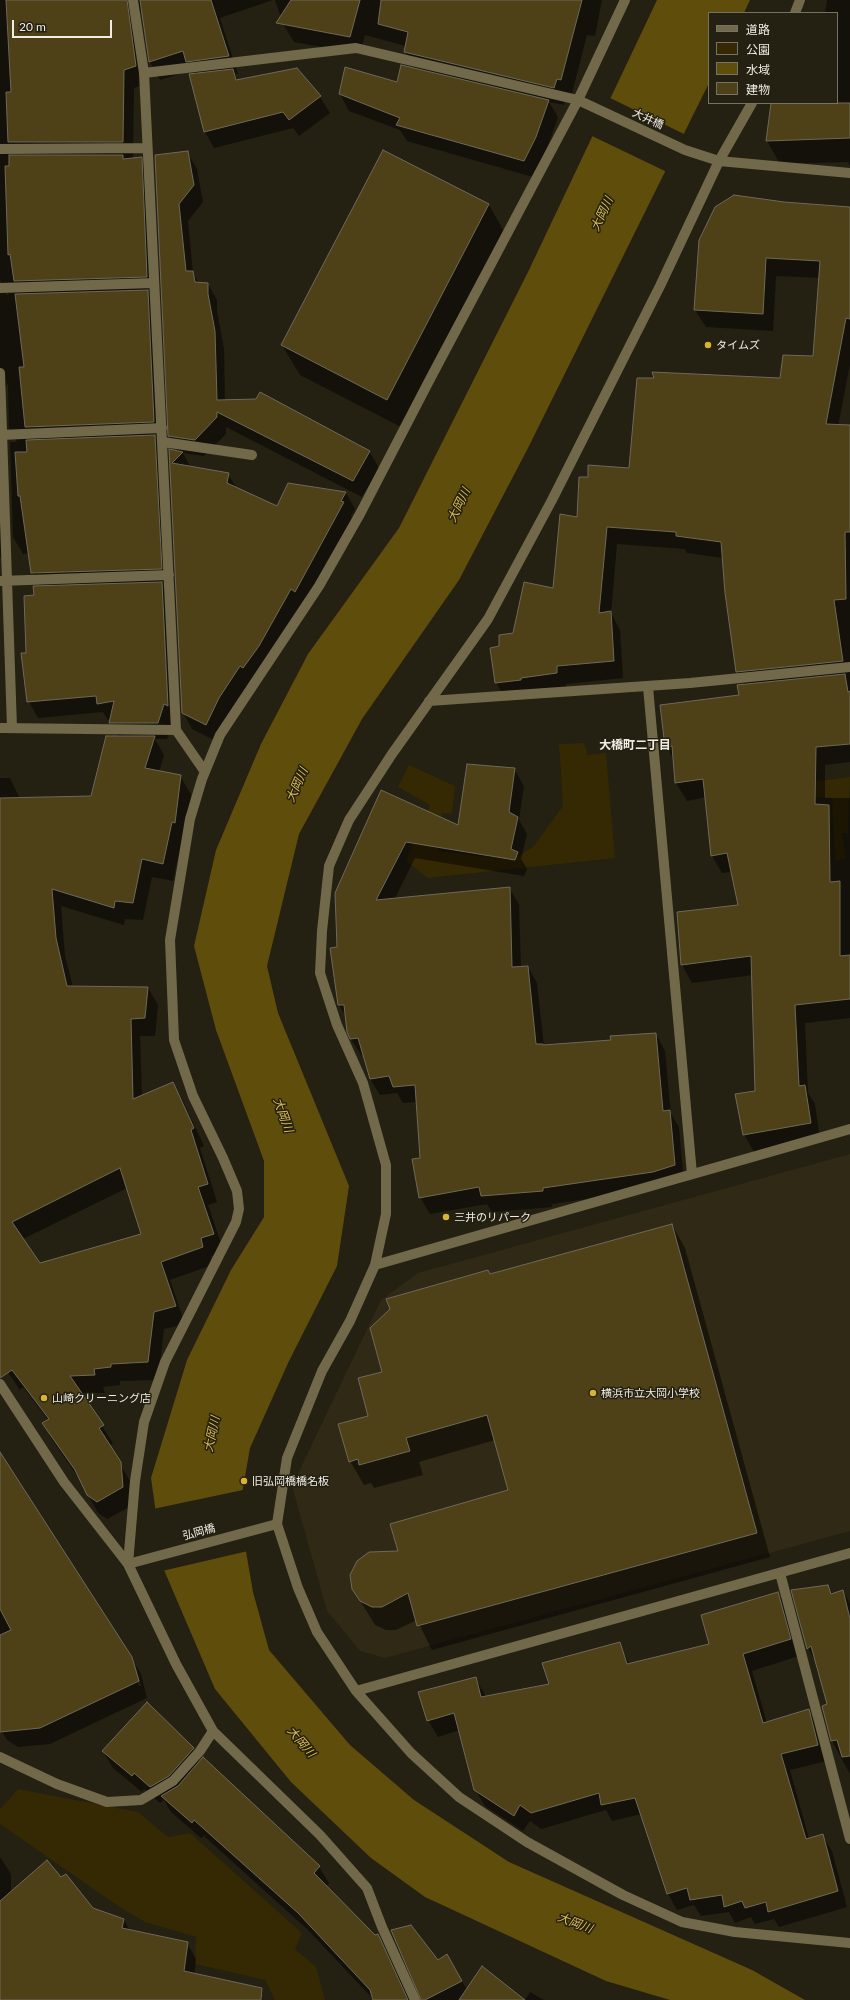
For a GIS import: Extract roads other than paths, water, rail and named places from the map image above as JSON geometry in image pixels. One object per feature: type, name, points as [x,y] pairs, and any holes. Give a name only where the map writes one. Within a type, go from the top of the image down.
[{"type":"street","points":[[133,0],[144,73],[170,575],[176,730],[205,772]]},
{"type":"street","points":[[128,1564],[134,1481],[144,1422],[165,1362],[236,1222],[239,1209],[236,1191],[223,1158],[193,1096],[174,1040],[170,940],[190,819],[205,772],[220,735],[319,586],[360,514],[428,381],[578,100],[625,0]]},
{"type":"street","points":[[795,12],[800,0]]},
{"type":"street","name":"大井橋","points":[[144,73],[356,48],[578,100],[685,150],[719,161],[850,173]]},
{"type":"street","points":[[751,104],[719,161],[660,286],[552,500],[488,619],[429,702],[349,820],[329,866],[322,931],[320,974],[337,1025],[363,1083],[386,1165],[386,1214],[375,1265],[350,1321],[322,1371],[287,1458],[277,1524],[298,1588],[317,1632],[356,1691],[411,1753],[459,1797],[527,1842],[623,1894],[682,1922],[735,1932],[850,1943]]},
{"type":"street","points":[[0,149],[147,148]]},
{"type":"street","points":[[0,288],[154,283]]},
{"type":"street","points":[[0,373],[4,581],[12,728]]},
{"type":"street","points":[[1,435],[162,428]]},
{"type":"street","points":[[163,442],[252,455]]},
{"type":"street","points":[[4,581],[170,575]]},
{"type":"street","points":[[429,702],[648,687],[850,667]]},
{"type":"street","points":[[648,687],[692,1174]]},
{"type":"street","points":[[0,728],[176,730]]},
{"type":"street","points":[[375,1265],[850,1129]]},
{"type":"street","points":[[0,1384],[64,1482],[128,1564],[176,1664],[213,1731],[320,1835],[367,1888],[382,1927],[415,2000]]},
{"type":"street","name":"弘岡橋","points":[[128,1564],[277,1524]]},
{"type":"street","points":[[356,1691],[850,1554]]},
{"type":"street","points":[[780,1573],[850,1839]]},
{"type":"street","points":[[0,1757],[58,1784],[107,1802],[141,1800],[173,1781],[200,1751],[213,1731]]},
{"type":"water","name":"大岡川","points":[[657,0],[750,0],[744,12],[708,12],[708,85],[528,448],[459,580],[362,719],[299,834],[267,966],[278,1013],[349,1186],[337,1266],[289,1361],[250,1448],[239,1511],[253,1592],[269,1650],[350,1745],[414,1800],[509,1862],[752,1970],[805,2000],[670,2000],[606,1981],[425,1897],[371,1858],[291,1782],[215,1689],[164,1570],[151,1478],[187,1360],[231,1270],[264,1217],[264,1161],[216,1030],[194,946],[216,850],[261,744],[308,654],[399,528],[528,272]]},
{"type":"place","name":"タイムズ","points":[[708,345]]},
{"type":"place","name":"三井のリパーク","points":[[446,1217]]},
{"type":"place","name":"横浜市立大岡小学校","points":[[593,1393]]},
{"type":"place","name":"山崎クリーニング店","points":[[44,1398]]},
{"type":"place","name":"旧弘岡橋橋名板","points":[[244,1481]]},
{"type":"district","name":"大橋町二丁目","points":[[635,745]]}]
